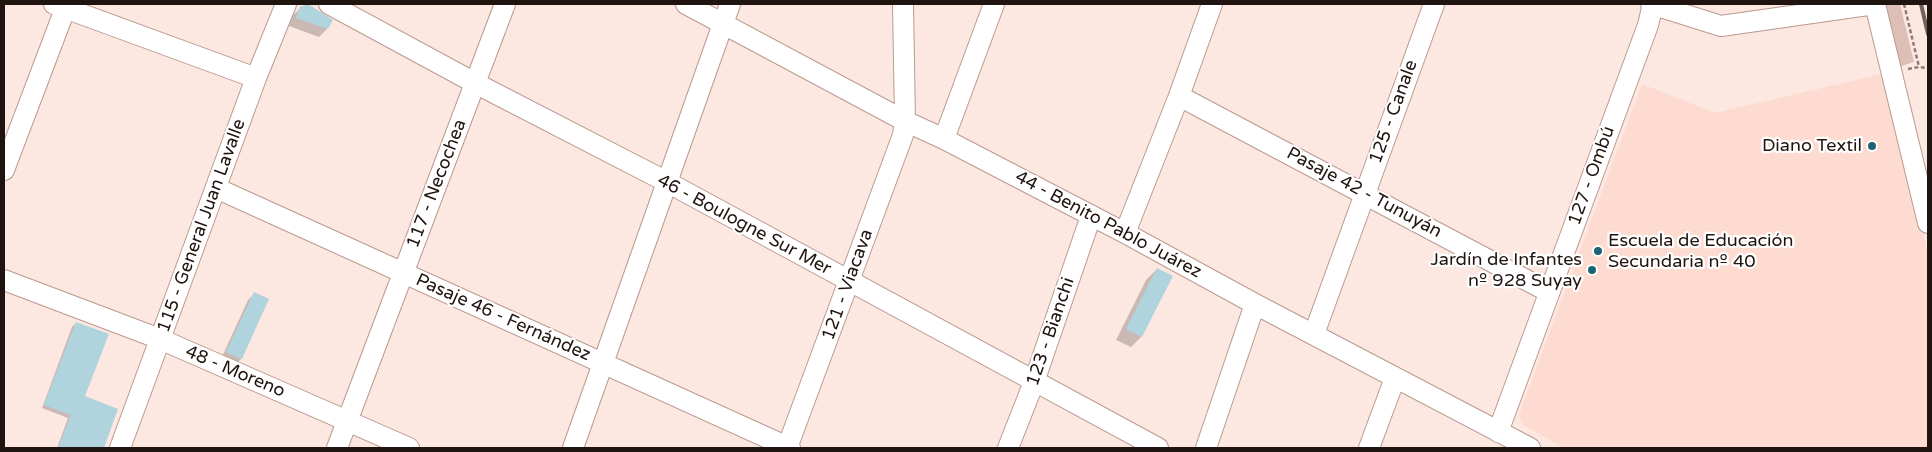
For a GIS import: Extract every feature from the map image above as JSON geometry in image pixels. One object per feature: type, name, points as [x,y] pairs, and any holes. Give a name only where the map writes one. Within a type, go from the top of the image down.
[{"type":"street","name":"115 - General Juan Lavalle","points":[[120,448],[256,78],[286,4]]},
{"type":"street","name":"46 - Boulogne Sur Mer","points":[[329,4],[475,83],[667,182],[1158,448]]},
{"type":"street","name":"117 - Necochea","points":[[337,448],[505,4]]},
{"type":"street","name":"44 - Benito Pablo Juárez","points":[[686,4],[904,121],[944,139],[1125,233],[1255,304],[1530,448]]},
{"type":"street","points":[[573,448],[730,4]]},
{"type":"street","name":"121 - Viacava","points":[[788,448],[903,135],[903,4]]},
{"type":"street","points":[[944,139],[994,4]]},
{"type":"street","points":[[1125,233],[1179,96],[1212,4]]},
{"type":"street","name":"125 - Canale","points":[[1314,334],[1434,4]]},
{"type":"street","points":[[1652,4],[1721,26],[1875,4],[1891,72],[1923,174],[1928,222]]},
{"type":"street","name":"127 - Ombú","points":[[1498,432],[1648,25],[1652,4]]},
{"type":"street","points":[[4,170],[62,5],[256,78]]},
{"type":"street","name":"Pasaje 42 - Tunuyán","points":[[1179,96],[1549,292]]},
{"type":"street","name":"Pasaje 46 - Fernández","points":[[216,188],[788,448]]},
{"type":"street","name":"123 - Bianchi","points":[[1008,448],[1034,382],[1091,216]]},
{"type":"street","name":"48 - Moreno","points":[[4,280],[160,339],[409,448]]},
{"type":"street","points":[[1206,448],[1255,304]]},
{"type":"street","points":[[1369,448],[1395,378]]},
{"type":"path","points":[[1904,4],[1920,67]]},
{"type":"path","points":[[1891,72],[1920,67],[1928,68]]},
{"type":"shaded area","points":[[1882,4],[1900,4],[1914,62],[1898,67]]},
{"type":"shaded area","points":[[1886,73],[1928,253],[1928,448],[1564,448],[1523,425],[1519,415],[1642,84],[1715,113]]},
{"type":"building","points":[[308,4],[333,20],[328,29],[296,18],[300,7]]},
{"type":"building","points":[[1157,268],[1173,276],[1142,337],[1126,329]]},
{"type":"building","points":[[254,292],[269,299],[242,359],[226,352]]},
{"type":"building","points":[[76,322],[109,334],[85,396],[118,409],[104,448],[58,448],[71,415],[44,405]]},
{"type":"railway","points":[[1921,4],[1928,34]]},
{"type":"place","name":"Diano Textil","points":[[1872,146]]},
{"type":"place","name":"Escuela de Educación Secundaria nº 40","points":[[1598,251]]},
{"type":"place","name":"Jardín de Infantes nº 928 Suyay","points":[[1592,270]]}]
